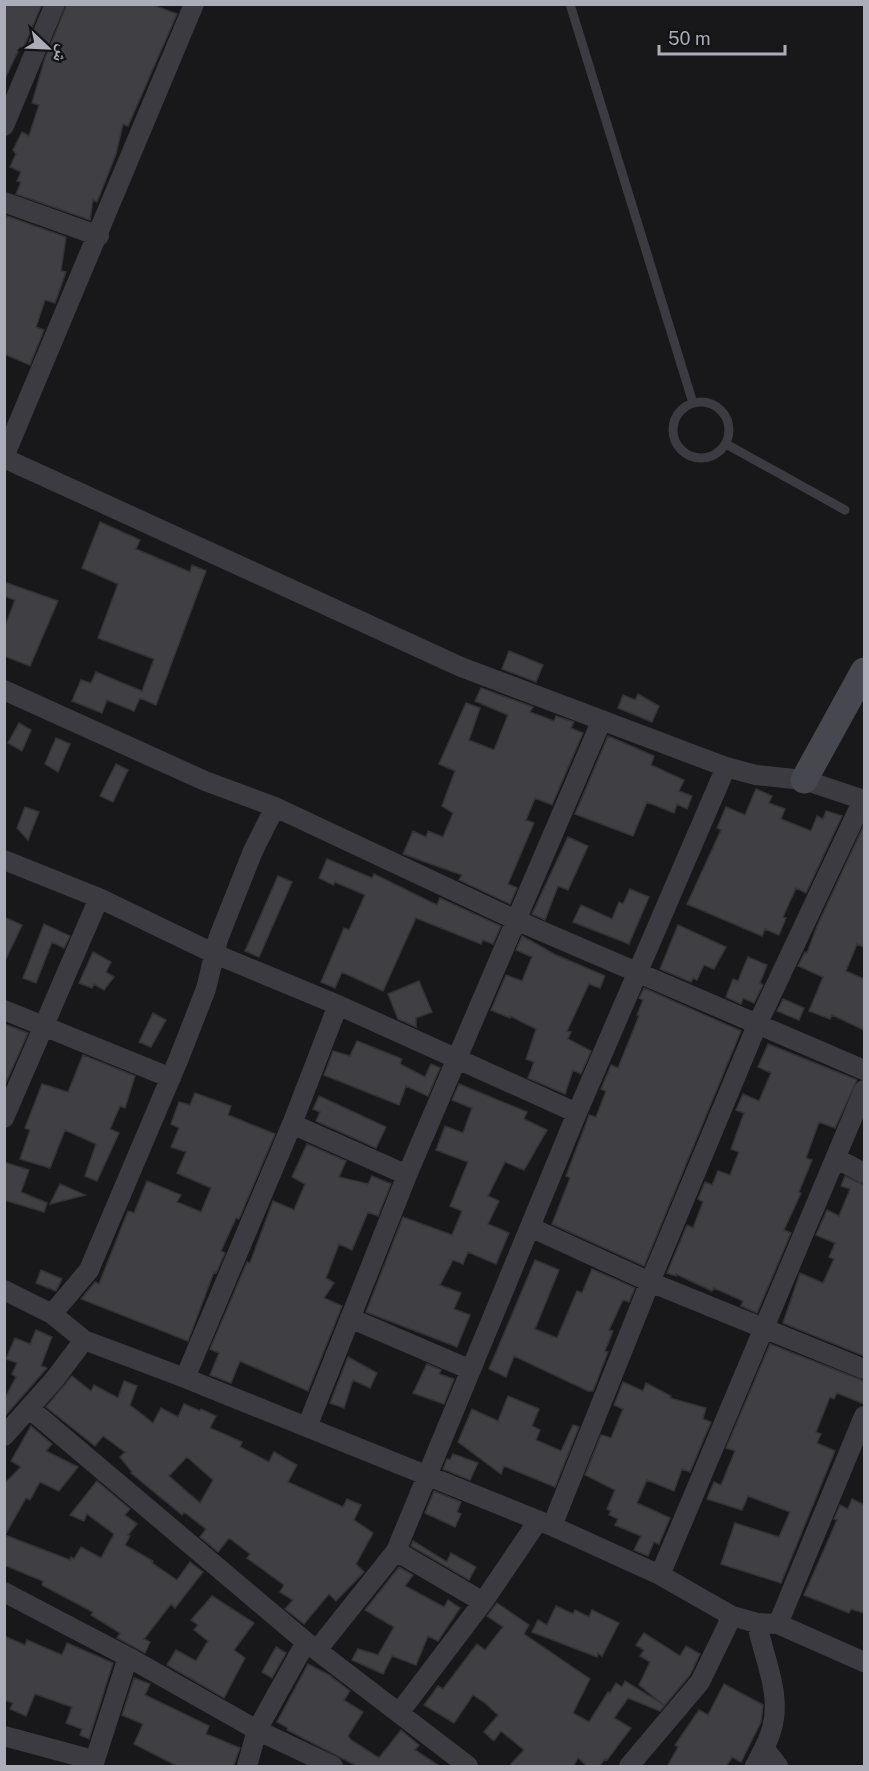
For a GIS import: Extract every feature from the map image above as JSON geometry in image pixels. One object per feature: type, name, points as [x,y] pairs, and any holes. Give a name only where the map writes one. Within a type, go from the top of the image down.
[{"type":"street","points":[[4,126],[55,4]]},
{"type":"street","points":[[194,4],[99,236],[4,458],[461,667],[511,684],[601,722],[726,767],[756,775],[804,780],[864,800],[757,1025],[650,1282],[545,1524],[399,1713]]},
{"type":"street","points":[[4,202],[99,236]]},
{"type":"street","points":[[804,780],[864,671]]},
{"type":"street","points":[[4,690],[205,781],[275,807],[518,921],[864,1070]]},
{"type":"street","points":[[307,1427],[406,1175],[518,921],[601,722]]},
{"type":"street","points":[[247,1767],[257,1730],[311,1646],[396,1551],[577,1113],[726,767]]},
{"type":"street","points":[[52,1314],[89,1270],[171,1078],[206,989],[215,954],[253,851],[275,807]]},
{"type":"street","points":[[4,860],[99,898],[215,954],[338,1005],[577,1113]]},
{"type":"street","points":[[4,1118],[99,898]]},
{"type":"street","points":[[185,1378],[292,1124],[338,1005]]},
{"type":"street","points":[[4,1010],[171,1078]]},
{"type":"street","points":[[660,1575],[837,1159],[864,1090]]},
{"type":"street","points":[[292,1124],[406,1175]]},
{"type":"street","points":[[837,1159],[864,1173]]},
{"type":"street","points":[[530,1227],[650,1282],[864,1369]]},
{"type":"street","points":[[4,1290],[52,1314],[84,1340],[185,1378],[545,1524],[660,1575],[732,1616],[757,1623],[778,1624],[864,1662]]},
{"type":"street","points":[[350,1318],[471,1370]]},
{"type":"street","points":[[4,1436],[30,1409],[84,1340]]},
{"type":"street","points":[[30,1409],[311,1646],[468,1767]]},
{"type":"street","points":[[778,1624],[864,1416]]},
{"type":"street","points":[[396,1551],[483,1602]]},
{"type":"street","points":[[4,1592],[128,1657],[257,1730],[330,1766]]},
{"type":"street","points":[[629,1767],[700,1682],[732,1616]]},
{"type":"street","points":[[755,1767],[772,1729],[775,1702],[757,1623]]},
{"type":"street","points":[[4,1736],[93,1763],[128,1657]]},
{"type":"street","points":[[764,1748],[778,1767]]},
{"type":"lane","points":[[570,4],[693,403]]},
{"type":"lane","points":[[700,401],[715,405],[726,415],[730,430],[726,444],[707,458],[692,457],[679,447],[673,433],[673,425],[680,411],[693,403],[700,401]]},
{"type":"lane","points":[[726,444],[845,510]]},
{"type":"building","points":[[4,4],[42,4],[23,49],[20,47],[4,81]]},
{"type":"building","points":[[67,4],[150,4],[177,14],[128,126],[123,124],[116,154],[97,202],[93,200],[90,220],[16,194],[21,182],[17,181],[21,172],[10,167],[16,154],[13,150],[22,132],[29,136],[39,105],[32,103],[45,58]]},
{"type":"building","points":[[7,216],[66,237],[61,271],[66,272],[55,303],[45,300],[36,327],[44,330],[30,365],[4,354],[4,222]]},
{"type":"building","points":[[100,522],[140,540],[136,549],[190,572],[192,565],[206,571],[156,705],[140,698],[134,711],[107,700],[102,713],[72,701],[81,680],[91,683],[96,672],[142,691],[154,659],[98,638],[118,584],[82,568]]},
{"type":"building","points":[[4,582],[58,601],[30,666],[4,656],[4,629],[15,600],[4,596]]},
{"type":"building","points":[[509,651],[543,665],[536,682],[502,669]]},
{"type":"building","points":[[481,688],[533,707],[530,712],[554,721],[556,716],[574,722],[571,728],[583,733],[552,805],[535,798],[526,820],[534,823],[508,884],[517,888],[510,904],[459,880],[462,875],[403,854],[413,831],[426,837],[428,831],[443,837],[453,813],[442,806],[455,771],[439,764],[466,703],[480,708],[469,740],[494,750],[508,715],[475,701]]},
{"type":"building","points":[[638,694],[659,706],[652,722],[618,708],[623,695],[635,700]]},
{"type":"building","points":[[19,723],[31,730],[22,751],[8,743]]},
{"type":"building","points":[[608,736],[654,756],[651,765],[684,780],[679,791],[692,796],[687,809],[677,804],[674,813],[647,802],[633,836],[575,814]]},
{"type":"building","points":[[56,738],[70,744],[58,772],[45,764]]},
{"type":"building","points":[[116,764],[128,770],[113,802],[100,796]]},
{"type":"building","points":[[756,789],[772,796],[769,803],[785,809],[781,819],[811,831],[817,816],[823,819],[826,811],[842,816],[806,893],[796,888],[783,917],[786,918],[779,935],[765,929],[762,936],[687,904],[721,830],[717,828],[726,807],[745,815]]},
{"type":"building","points":[[25,807],[39,812],[28,840],[17,828]]},
{"type":"building","points":[[864,825],[864,947],[857,944],[846,971],[864,979],[864,1030],[832,1015],[830,1019],[809,1011],[823,977],[798,966],[805,952],[807,953],[817,926]]},
{"type":"building","points":[[568,837],[588,846],[568,890],[558,886],[545,920],[532,914]]},
{"type":"building","points":[[327,859],[372,878],[374,874],[437,905],[440,898],[501,926],[493,944],[483,940],[481,944],[416,918],[383,991],[342,972],[335,988],[321,982],[344,928],[349,930],[365,895],[319,878]]},
{"type":"building","points":[[278,876],[292,882],[259,957],[245,951]]},
{"type":"building","points":[[630,889],[649,897],[629,944],[573,922],[581,905],[612,919],[619,902],[623,904]]},
{"type":"building","points":[[4,917],[22,925],[4,963]]},
{"type":"building","points":[[44,924],[70,936],[64,948],[52,942],[36,983],[23,978]]},
{"type":"building","points":[[678,925],[726,947],[714,969],[704,965],[697,980],[693,978],[691,982],[660,969]]},
{"type":"building","points":[[522,936],[556,955],[605,976],[600,988],[589,984],[567,1031],[571,1032],[568,1039],[591,1051],[581,1074],[573,1070],[565,1094],[528,1078],[534,1062],[526,1059],[536,1029],[510,1016],[510,1018],[491,1010],[506,975],[522,981],[532,957],[516,950]]},
{"type":"building","points":[[93,952],[111,962],[106,972],[114,977],[104,990],[94,984],[92,988],[79,983]]},
{"type":"building","points":[[748,957],[767,965],[760,983],[763,985],[754,1003],[743,998],[741,1004],[726,997],[733,979],[738,981]]},
{"type":"building","points":[[419,981],[432,1012],[416,1018],[416,1027],[398,1019],[388,994]]},
{"type":"building","points":[[644,988],[741,1031],[644,1266],[552,1224],[570,1178],[566,1176],[589,1115],[596,1117],[606,1091],[601,1089],[611,1065],[618,1068],[639,1016],[637,1015],[643,1000],[639,998]]},
{"type":"building","points":[[783,999],[804,1008],[799,1020],[777,1011]]},
{"type":"building","points":[[153,1013],[166,1020],[151,1047],[139,1042]]},
{"type":"building","points":[[4,1024],[28,1033],[4,1087]]},
{"type":"building","points":[[357,1041],[402,1059],[400,1064],[425,1077],[431,1064],[440,1068],[428,1096],[406,1086],[399,1105],[324,1075],[333,1051],[350,1056]]},
{"type":"building","points":[[768,1044],[857,1080],[835,1128],[819,1122],[806,1158],[812,1160],[799,1192],[801,1193],[784,1230],[791,1233],[757,1313],[741,1306],[743,1301],[714,1288],[712,1291],[676,1274],[676,1276],[667,1273],[687,1225],[693,1228],[703,1202],[698,1199],[705,1182],[712,1185],[718,1171],[730,1175],[739,1152],[731,1149],[744,1113],[736,1110],[743,1094],[759,1101],[771,1073],[758,1067]]},
{"type":"building","points":[[83,1055],[135,1076],[125,1108],[120,1106],[110,1129],[119,1133],[97,1181],[85,1176],[96,1144],[65,1130],[50,1168],[20,1159],[30,1130],[25,1128],[42,1084],[68,1092]]},
{"type":"building","points":[[459,1084],[527,1112],[524,1119],[547,1130],[524,1170],[505,1162],[488,1196],[499,1201],[488,1224],[509,1233],[496,1264],[468,1252],[463,1264],[453,1260],[440,1285],[461,1293],[454,1309],[470,1315],[457,1347],[366,1312],[403,1217],[452,1235],[462,1211],[450,1206],[468,1162],[436,1150],[445,1126],[463,1133],[472,1108],[452,1100]]},
{"type":"building","points":[[195,1093],[231,1106],[228,1115],[275,1134],[239,1219],[236,1218],[221,1251],[225,1253],[216,1273],[214,1272],[188,1341],[81,1299],[95,1282],[99,1284],[128,1211],[134,1213],[147,1181],[181,1195],[177,1202],[201,1212],[211,1188],[177,1173],[186,1152],[171,1147],[179,1128],[171,1124],[179,1102],[190,1105]]},
{"type":"building","points":[[319,1096],[386,1127],[376,1148],[316,1121],[320,1112],[313,1109]]},
{"type":"building","points":[[307,1144],[346,1161],[339,1177],[368,1184],[372,1176],[391,1184],[378,1216],[368,1212],[352,1250],[339,1244],[326,1278],[334,1283],[324,1298],[342,1306],[308,1391],[240,1361],[231,1383],[210,1375],[219,1353],[210,1349],[247,1262],[250,1263],[273,1201],[294,1210],[305,1184],[292,1177]]},
{"type":"building","points":[[4,1162],[29,1170],[21,1192],[47,1203],[44,1212],[4,1200]]},
{"type":"building","points":[[845,1176],[864,1185],[864,1356],[783,1323],[800,1273],[823,1283],[834,1259],[829,1257],[835,1243],[816,1235],[827,1210],[839,1216],[850,1189],[841,1186]]},
{"type":"building","points":[[60,1184],[85,1195],[50,1204]]},
{"type":"building","points":[[535,1260],[559,1270],[535,1329],[557,1338],[577,1291],[582,1293],[592,1269],[635,1288],[629,1302],[623,1300],[609,1330],[613,1331],[605,1351],[608,1352],[593,1391],[588,1391],[514,1356],[506,1377],[489,1369]]},
{"type":"building","points":[[41,1270],[62,1279],[56,1291],[36,1283]]},
{"type":"building","points":[[36,1330],[52,1337],[41,1366],[47,1368],[4,1417],[4,1400],[16,1377],[12,1374],[17,1363],[6,1359],[15,1338],[30,1344]]},
{"type":"building","points":[[770,1344],[864,1381],[864,1404],[837,1393],[834,1399],[830,1397],[816,1432],[821,1434],[817,1443],[835,1451],[781,1583],[721,1564],[735,1523],[779,1537],[790,1512],[748,1496],[742,1510],[707,1499],[714,1482],[721,1485],[735,1451],[726,1448]]},
{"type":"building","points":[[348,1357],[377,1373],[370,1388],[353,1380],[344,1408],[330,1403]]},
{"type":"building","points":[[427,1364],[441,1370],[439,1374],[454,1379],[444,1404],[413,1393]]},
{"type":"building","points":[[72,1376],[91,1391],[94,1385],[118,1398],[124,1381],[137,1386],[130,1405],[153,1423],[161,1408],[178,1417],[184,1404],[216,1416],[210,1428],[242,1442],[240,1447],[269,1462],[274,1452],[297,1465],[288,1482],[343,1507],[347,1499],[361,1505],[354,1520],[373,1533],[356,1564],[364,1572],[336,1601],[329,1594],[304,1624],[285,1609],[293,1600],[280,1592],[284,1585],[247,1558],[250,1554],[229,1538],[218,1552],[200,1537],[206,1529],[184,1512],[182,1515],[131,1473],[120,1457],[125,1452],[103,1436],[95,1446],[46,1407]],"holes":[[[187,1457],[213,1480],[200,1503],[169,1476]]]},
{"type":"building","points":[[623,1382],[643,1391],[646,1383],[671,1396],[670,1398],[706,1408],[703,1419],[711,1422],[690,1472],[682,1469],[674,1491],[647,1480],[637,1503],[670,1518],[659,1544],[654,1542],[648,1556],[634,1550],[641,1536],[615,1525],[618,1519],[609,1515],[611,1511],[607,1509],[615,1490],[585,1475],[601,1435],[611,1438],[623,1409],[614,1405]]},
{"type":"building","points":[[508,1396],[539,1409],[532,1426],[540,1430],[536,1440],[561,1451],[573,1425],[579,1427],[555,1487],[504,1466],[501,1474],[458,1442],[472,1409],[498,1421]]},
{"type":"building","points":[[31,1426],[52,1444],[46,1451],[78,1467],[59,1491],[40,1482],[30,1500],[26,1498],[5,1535],[70,1560],[71,1557],[74,1559],[81,1547],[101,1558],[114,1534],[87,1514],[84,1521],[70,1515],[97,1481],[130,1509],[125,1515],[137,1524],[128,1535],[130,1536],[125,1545],[153,1561],[152,1563],[177,1580],[190,1562],[203,1572],[175,1608],[171,1604],[144,1639],[150,1642],[145,1653],[117,1638],[120,1633],[91,1615],[93,1612],[42,1585],[43,1581],[4,1565],[4,1484],[21,1467],[11,1461]]},
{"type":"building","points":[[453,1454],[478,1463],[470,1480],[443,1469],[447,1459],[450,1460]]},
{"type":"building","points":[[434,1491],[461,1502],[457,1512],[461,1514],[455,1527],[425,1513]]},
{"type":"building","points":[[852,1499],[864,1505],[864,1613],[851,1609],[849,1613],[804,1595],[837,1520],[834,1519],[840,1505],[848,1509]]},
{"type":"building","points":[[413,1541],[447,1562],[451,1553],[476,1567],[469,1580],[411,1546]]},
{"type":"building","points":[[399,1567],[413,1575],[405,1586],[444,1607],[448,1600],[460,1608],[438,1641],[428,1636],[416,1665],[392,1656],[383,1674],[352,1660],[358,1649],[378,1655],[394,1627],[365,1610]]},
{"type":"building","points":[[212,1596],[254,1623],[234,1650],[245,1658],[224,1698],[167,1665],[176,1650],[196,1661],[208,1641],[194,1630],[198,1625],[191,1620]]},
{"type":"building","points":[[497,1603],[529,1625],[524,1634],[590,1679],[573,1713],[589,1722],[616,1683],[622,1687],[625,1681],[664,1705],[639,1685],[650,1662],[640,1656],[644,1650],[636,1645],[644,1633],[680,1656],[686,1646],[700,1654],[690,1675],[660,1711],[628,1698],[614,1718],[631,1728],[599,1767],[588,1767],[578,1758],[573,1767],[508,1767],[524,1750],[501,1731],[494,1741],[484,1732],[498,1715],[485,1703],[473,1695],[454,1723],[424,1705],[438,1686],[443,1689],[477,1644],[485,1650],[503,1627],[487,1616]]},
{"type":"building","points":[[556,1606],[573,1614],[575,1610],[589,1617],[592,1610],[619,1623],[602,1656],[598,1653],[597,1657],[532,1632],[538,1620],[547,1625]]},
{"type":"building","points":[[4,1636],[25,1645],[27,1640],[62,1655],[67,1643],[113,1663],[89,1739],[80,1735],[82,1729],[66,1723],[72,1707],[35,1694],[26,1716],[10,1709],[13,1703],[4,1700]]},
{"type":"building","points":[[276,1647],[286,1653],[272,1678],[262,1672]]},
{"type":"building","points":[[308,1664],[329,1675],[350,1691],[344,1700],[363,1712],[348,1736],[351,1740],[379,1758],[401,1730],[419,1745],[415,1750],[441,1767],[359,1767],[287,1730],[288,1728],[277,1722]]},
{"type":"building","points":[[134,1678],[150,1684],[145,1695],[209,1726],[206,1734],[240,1748],[233,1767],[179,1767],[134,1744],[143,1724],[122,1715]]},
{"type":"building","points":[[724,1684],[763,1705],[761,1722],[741,1762],[732,1757],[726,1767],[667,1767],[678,1747],[675,1745],[699,1710],[708,1715]]}]
